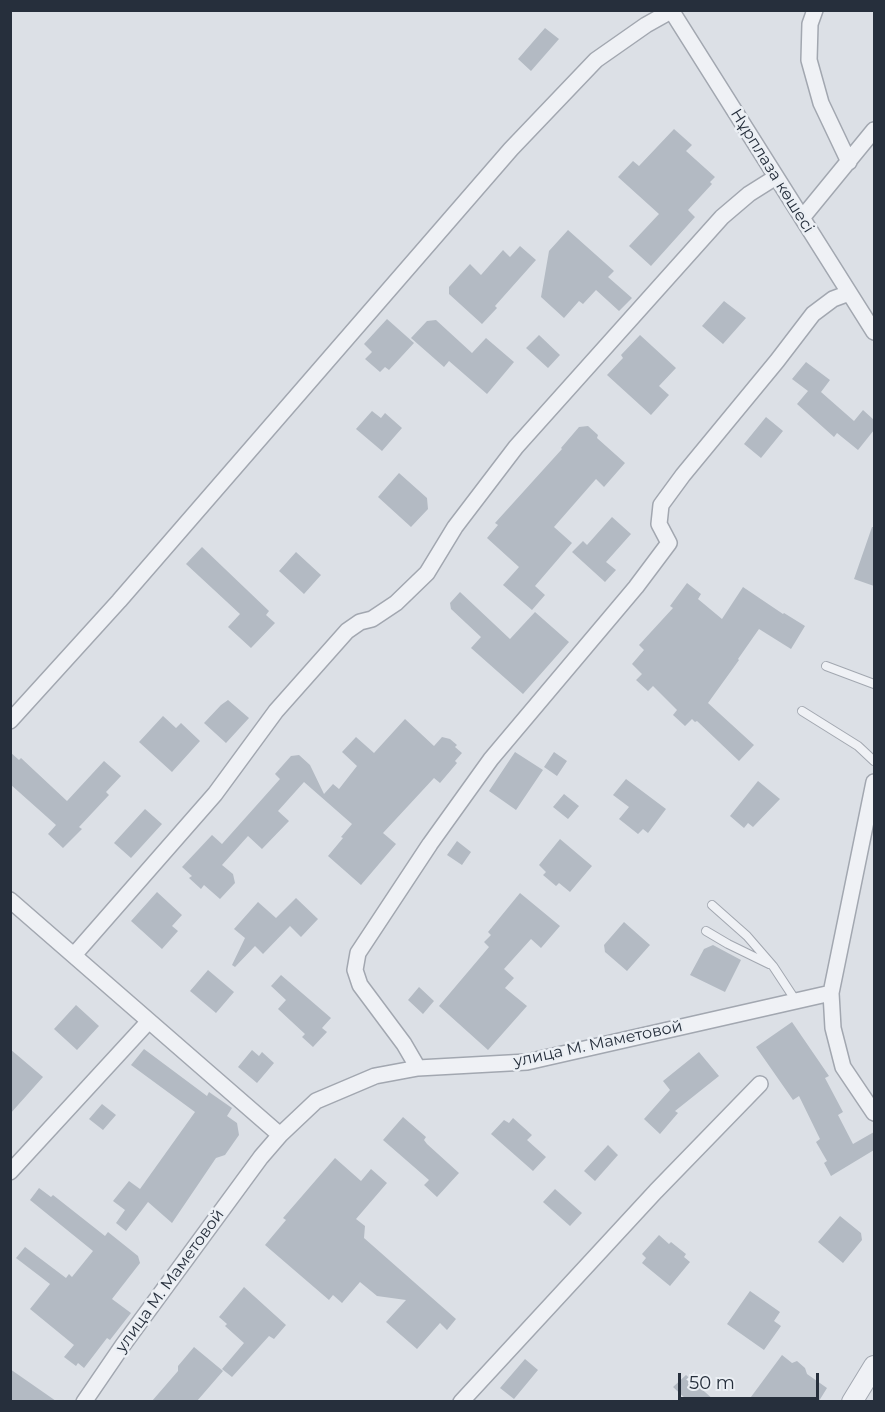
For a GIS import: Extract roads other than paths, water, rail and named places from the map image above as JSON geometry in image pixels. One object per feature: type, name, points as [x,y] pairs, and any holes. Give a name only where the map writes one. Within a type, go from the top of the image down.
[{"type":"street","points":[[815,10],[810,24],[809,60],[821,103],[849,162]]},
{"type":"street","points":[[10,721],[119,601],[511,149],[596,60],[671,11]]},
{"type":"street","name":"Нұрплаза көшесі","points":[[671,11],[874,332]]},
{"type":"street","points":[[802,218],[874,130]]},
{"type":"street","points":[[74,955],[215,794],[276,711],[347,631],[360,622],[372,619],[396,603],[427,573],[455,527],[516,447],[722,217],[749,194],[776,177]]},
{"type":"street","points":[[418,1068],[404,1044],[360,985],[355,970],[358,953],[430,844],[491,759],[636,587],[669,543],[659,524],[661,505],[683,475],[813,314],[833,299],[849,293]]},
{"type":"street","points":[[874,783],[831,993],[833,1028],[843,1067],[874,1113]]},
{"type":"street","points":[[10,900],[280,1135]]},
{"type":"street","name":"улица М. Маметовой","points":[[84,1401],[261,1157],[280,1135],[316,1101],[375,1076],[418,1068],[527,1062],[831,993]]},
{"type":"street","points":[[10,1172],[149,1021]]},
{"type":"street","points":[[461,1401],[656,1191],[760,1084]]},
{"type":"street","points":[[852,1401],[874,1366]]},
{"type":"lane","points":[[826,666],[874,684]]},
{"type":"lane","points":[[802,711],[858,746],[874,761]]},
{"type":"lane","points":[[712,905],[747,936],[773,966],[796,1001]]},
{"type":"lane","points":[[705,930],[773,966]]}]
